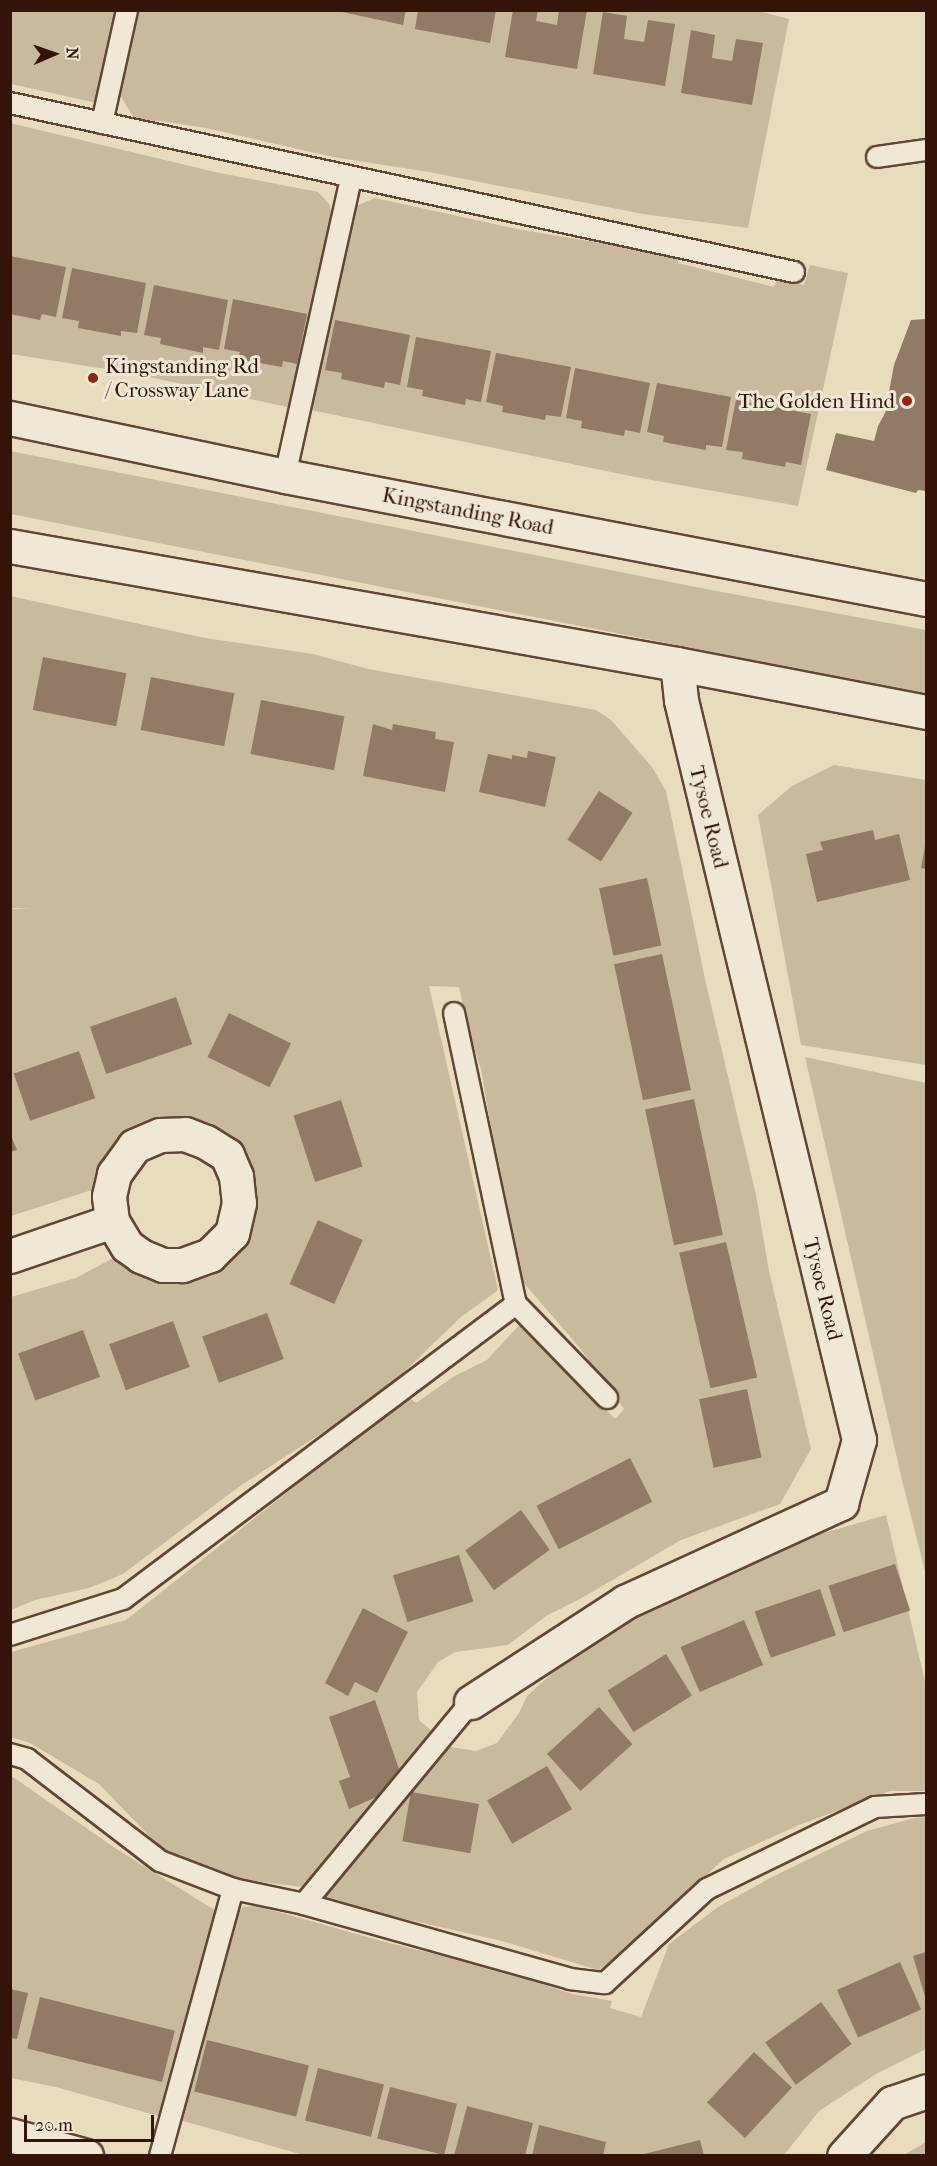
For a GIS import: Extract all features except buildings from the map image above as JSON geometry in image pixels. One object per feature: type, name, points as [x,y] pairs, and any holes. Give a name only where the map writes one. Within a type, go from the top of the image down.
[{"type":"main road","name":"Kingstanding Road","points":[[10,418],[285,476],[927,599]]},
{"type":"main road","points":[[10,546],[677,664],[927,712]]},
{"type":"main road","name":"Tysoe Road","points":[[471,1702],[625,1602],[841,1503],[859,1440],[681,700],[677,664]]},
{"type":"main road","points":[[10,1256],[112,1221]]},
{"type":"main road","points":[[844,2156],[892,2103],[927,2091]]},
{"type":"main road","points":[[10,2135],[86,2156]]},
{"type":"lane","points":[[102,123],[127,10]]},
{"type":"lane","points":[[10,103],[794,272]]},
{"type":"lane","points":[[877,157],[927,150]]},
{"type":"lane","points":[[285,476],[351,178]]},
{"type":"lane","points":[[454,1013],[516,1305],[607,1398]]},
{"type":"lane","points":[[10,1635],[123,1599],[516,1305]]},
{"type":"lane","points":[[304,1904],[471,1702]]},
{"type":"lane","points":[[10,1754],[27,1759],[160,1861],[233,1889],[304,1904],[570,1979],[604,1983],[707,1890],[875,1808],[927,1804]]},
{"type":"lane","points":[[160,2156],[233,1889]]},
{"type":"shaded area","points":[[754,10],[789,19],[748,228],[643,214],[429,172],[333,157],[206,128],[160,121],[135,120],[120,95],[137,11]]},
{"type":"shaded area","points":[[10,11],[115,11],[97,103],[11,84]]},
{"type":"shaded area","points":[[10,123],[215,172],[318,192],[330,205],[331,215],[292,408],[131,373],[11,354]]},
{"type":"shaded area","points":[[375,198],[522,230],[679,256],[678,263],[774,287],[777,280],[804,285],[810,265],[848,273],[798,506],[635,477],[311,410],[356,206]]},
{"type":"shaded area","points":[[10,451],[711,590],[926,630],[926,694],[11,514]]},
{"type":"shaded area","points":[[10,596],[205,638],[313,654],[368,669],[596,710],[611,720],[652,767],[666,791],[705,979],[756,1195],[769,1271],[811,1449],[780,1504],[681,1540],[580,1599],[546,1616],[508,1645],[455,1652],[438,1662],[417,1692],[419,1720],[435,1734],[303,1887],[239,1879],[192,1865],[158,1845],[99,1784],[30,1743],[11,1737],[11,1652],[126,1620],[376,1422],[410,1398],[416,1403],[453,1377],[487,1360],[521,1323],[615,1419],[624,1409],[579,1347],[523,1282],[499,1174],[481,1069],[469,1033],[459,987],[429,986],[498,1290],[461,1317],[379,1396],[240,1486],[123,1574],[89,1588],[35,1600],[11,1610],[11,1297],[76,1278],[117,1256],[181,1283],[212,1276],[232,1255],[251,1228],[256,1200],[254,1172],[238,1146],[217,1127],[184,1118],[125,1136],[106,1156],[92,1190],[11,1216],[11,909],[32,908],[11,908]]},
{"type":"shaded area","points":[[834,765],[926,780],[926,1065],[801,1045],[758,815],[792,786]]},
{"type":"shaded area","points":[[805,1057],[926,1083],[926,1575],[902,1480]]},
{"type":"shaded area","points":[[886,1515],[926,1686],[926,1791],[890,1791],[799,1825],[724,1859],[619,1955],[598,1970],[502,1941],[326,1901],[324,1887],[444,1746],[476,1751],[497,1743],[519,1713],[527,1696],[581,1647],[612,1626],[769,1549]]},
{"type":"shaded area","points":[[10,1775],[115,1848],[216,1911],[162,2117],[56,2087],[11,2078]]},
{"type":"shaded area","points":[[926,1817],[926,2049],[876,2074],[819,2111],[784,2155],[307,2156],[180,2120],[231,1921],[243,1907],[257,1906],[385,1942],[501,1970],[572,1994],[612,2001],[610,2008],[641,2017],[669,1944],[718,1907],[772,1877],[867,1831]]},
{"type":"shaded area","points":[[926,2142],[926,2155],[904,2155]]},
{"type":"place","name":"Kingstanding Rd / Crossway Lane","points":[[93,378]]},
{"type":"place","name":"The Golden Hind","points":[[907,401]]}]
